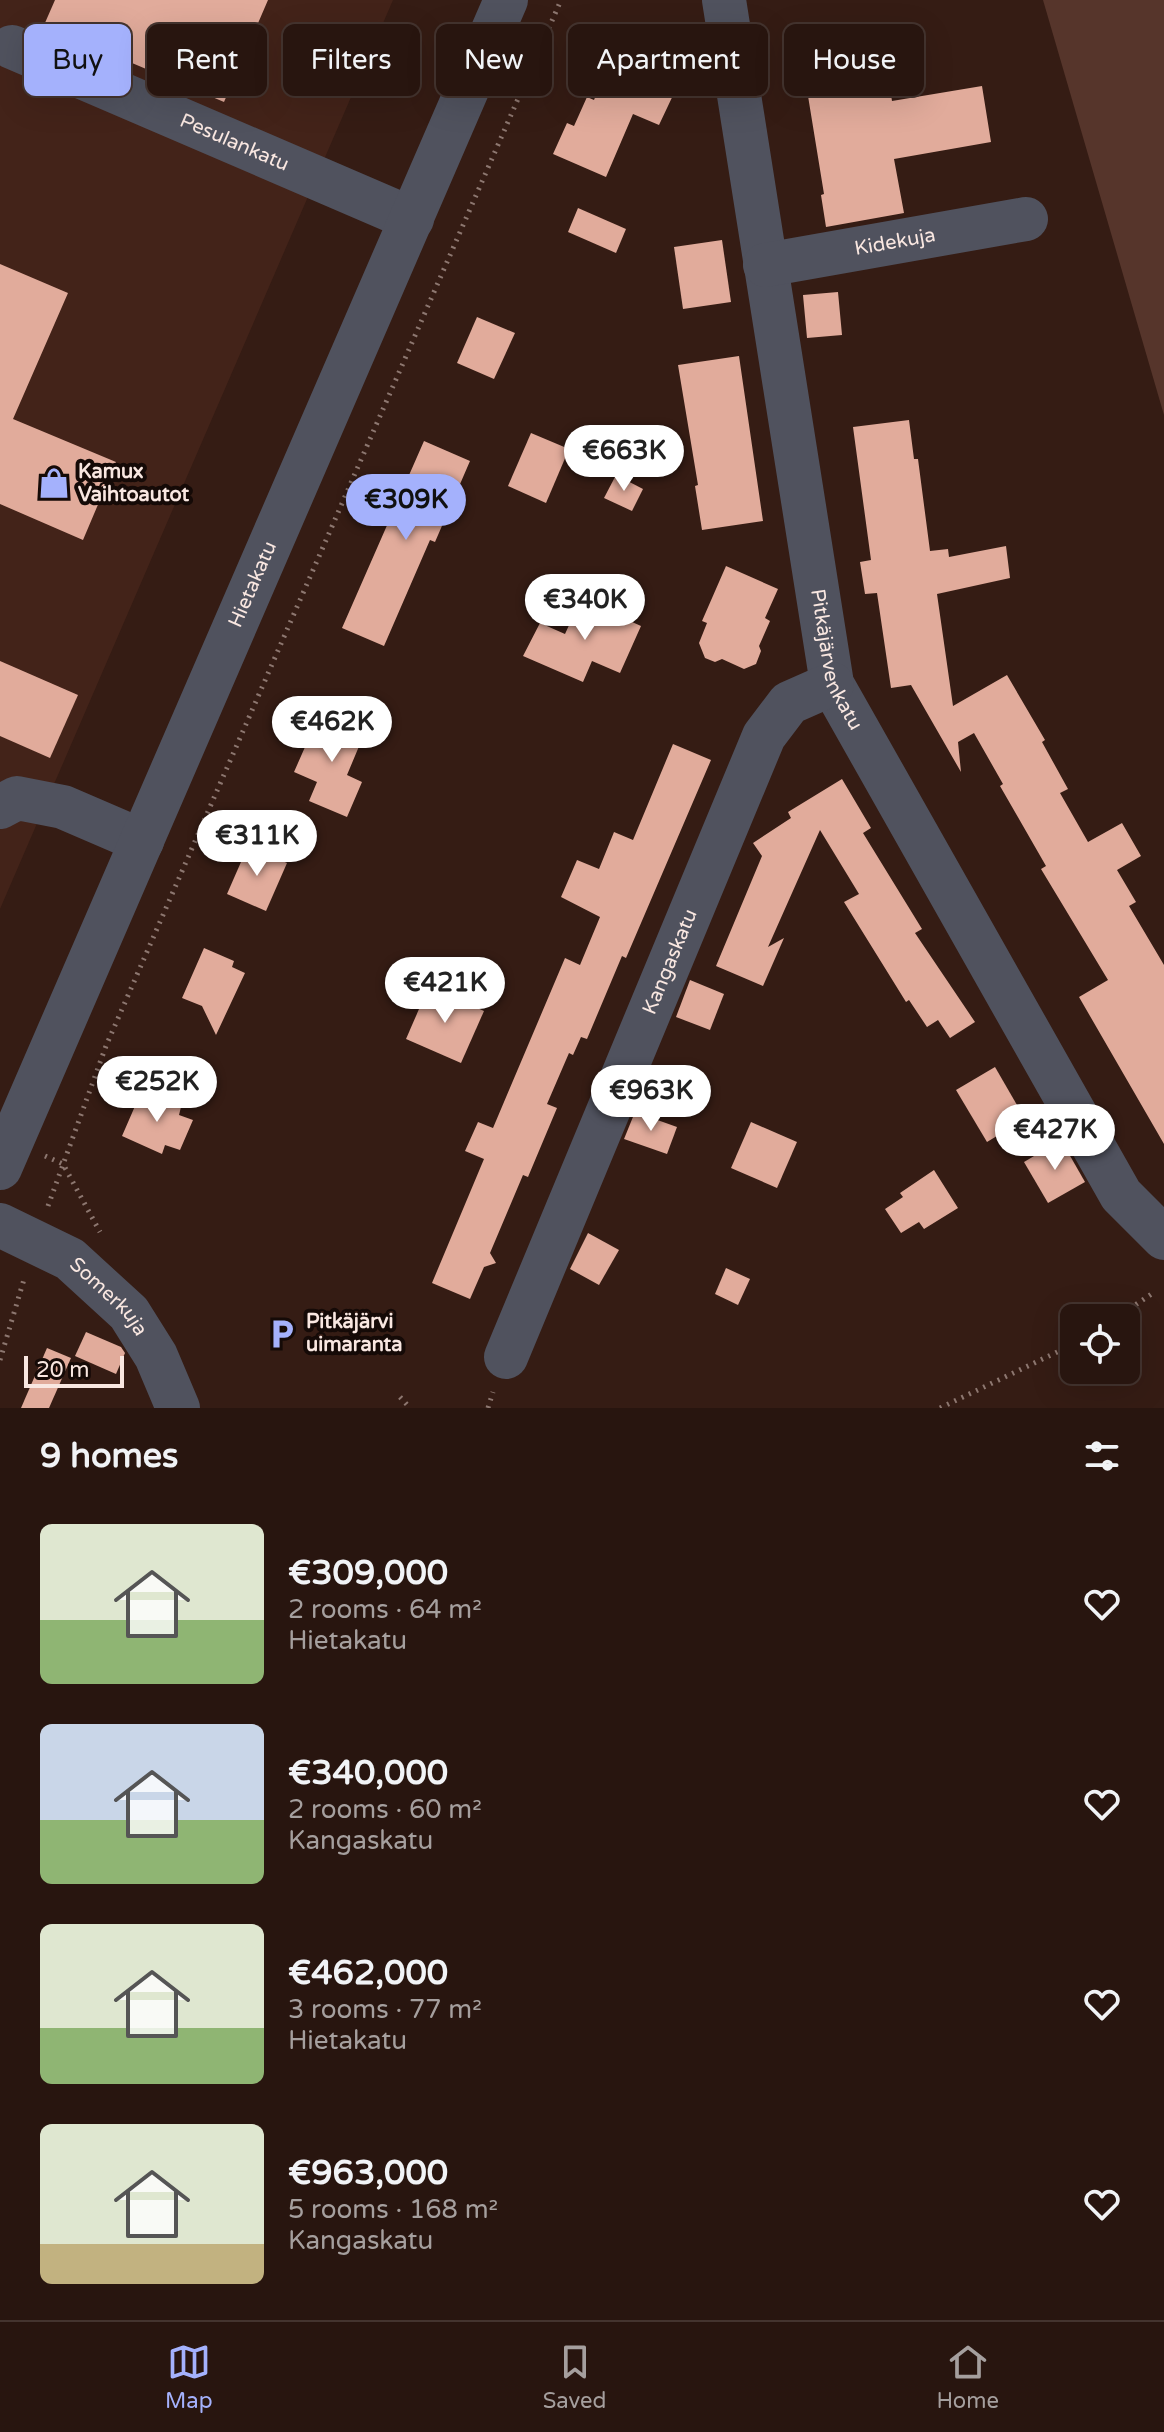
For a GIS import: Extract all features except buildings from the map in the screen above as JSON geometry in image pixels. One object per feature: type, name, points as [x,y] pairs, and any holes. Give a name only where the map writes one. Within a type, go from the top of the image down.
[{"type":"street","name":"Hietakatu","points":[[0,1168],[506,0]]},
{"type":"street","name":"Pitkäjärvenkatu","points":[[724,0],[832,684],[1121,1195],[1164,1238]]},
{"type":"street","name":"Pesulankatu","points":[[12,47],[412,219]]},
{"type":"street","name":"Kidekuja","points":[[765,265],[1026,219]]},
{"type":"street","name":"Kangaskatu","points":[[506,1357],[764,736],[789,703],[832,684]]},
{"type":"street","points":[[0,807],[17,798],[63,807],[142,841]]},
{"type":"street","name":"Somerkuja","points":[[18,1233],[70,1259],[129,1313],[156,1356],[178,1408]]},
{"type":"path","points":[[0,1360],[18,1233],[106,1046],[561,0]]},
{"type":"path","points":[[1137,1304],[1153,1293]]},
{"type":"path","points":[[940,1408],[1060,1351]]},
{"type":"path","points":[[400,1397],[410,1408]]},
{"type":"shaded area","points":[[0,0],[393,0],[383,24],[283,24],[283,96],[351,96],[0,909]]},
{"type":"shaded area","points":[[1043,0],[1164,0],[1164,415]]},
{"type":"place","name":"Kamux Vaihtoautot","points":[[54,483]]},
{"type":"place","name":"Pitkäjärvi uimaranta","points":[[282,1334]]}]
